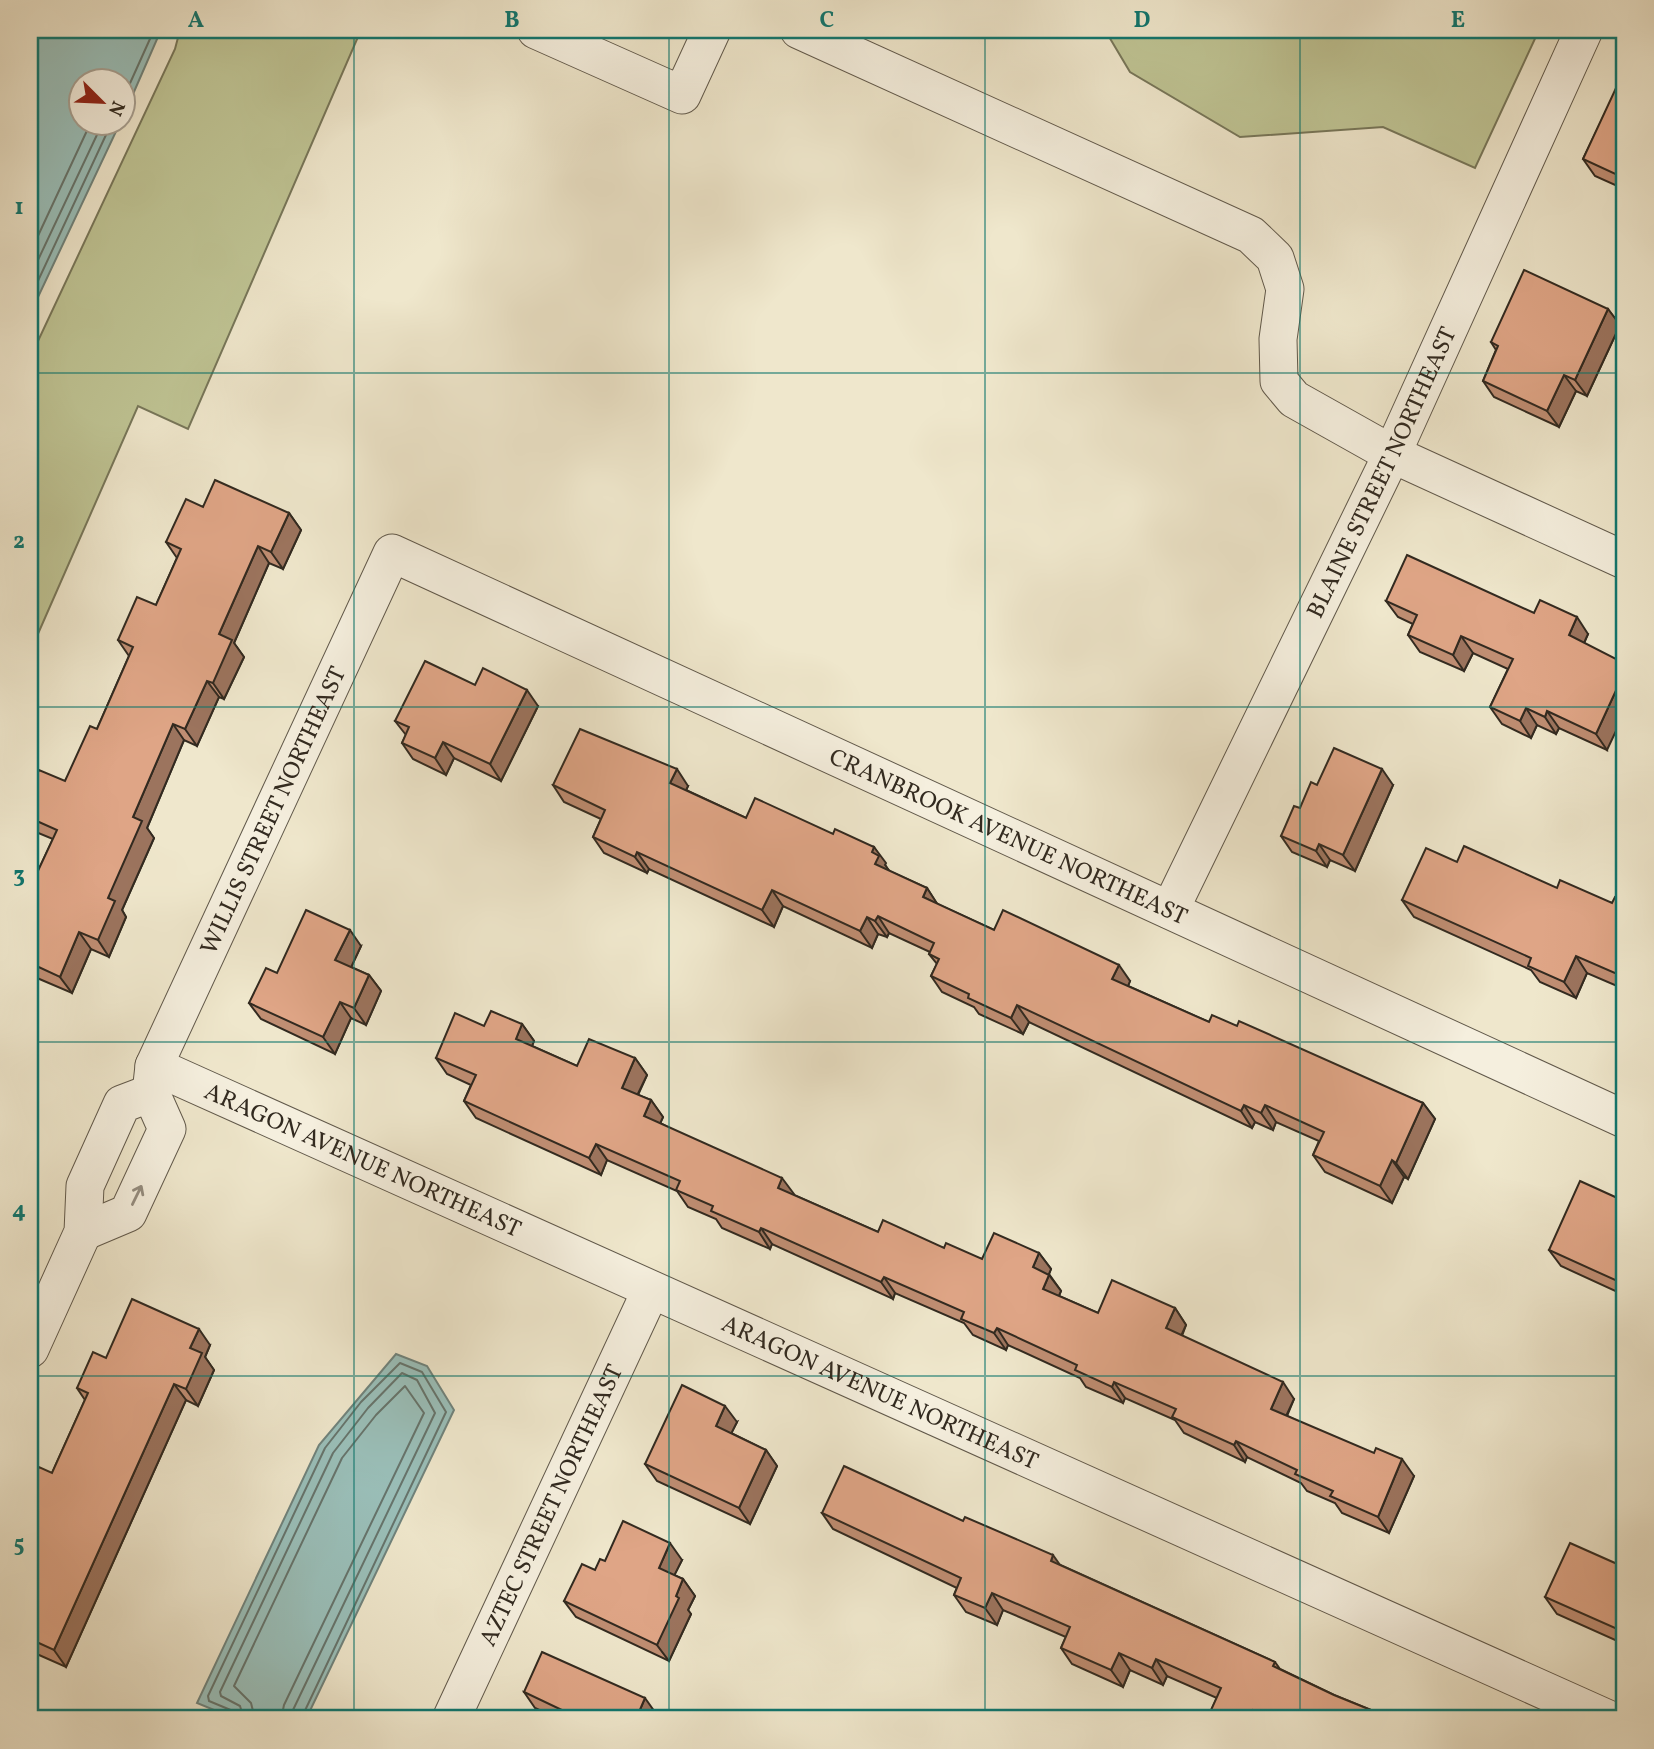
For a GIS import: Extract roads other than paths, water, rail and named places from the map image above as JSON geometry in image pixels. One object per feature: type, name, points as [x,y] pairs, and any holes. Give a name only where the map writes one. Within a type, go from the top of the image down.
[{"type":"street","points":[[536,30],[682,96],[712,30]]},
{"type":"street","points":[[799,30],[1251,235],[1275,258],[1285,289],[1278,339],[1279,381],[1294,399],[1392,454],[1624,560]]},
{"type":"street","name":"BLAINE STREET NORTHEAST","points":[[1170,910],[1392,454],[1584,30]]},
{"type":"street","name":"CRANBROOK AVENUE NORTHEAST","points":[[392,553],[1624,1119]]},
{"type":"street","name":"WILLIS STREET NORTHEAST","points":[[153,1079],[392,553]]},
{"type":"street","points":[[30,1349],[83,1233],[85,1186],[122,1104],[153,1079],[167,1129],[128,1213],[83,1233]]},
{"type":"street","name":"ARAGON AVENUE NORTHEAST","points":[[153,1079],[651,1290],[1608,1719]]},
{"type":"street","name":"AZTEC STREET NORTHEAST","points":[[451,1719],[651,1290]]},
{"type":"water","points":[[30,30],[161,30],[136,87],[136,66],[66,66],[66,136],[114,136],[30,314]]},
{"type":"water","points":[[396,1354],[427,1366],[454,1410],[306,1719],[236,1719],[197,1703],[319,1445]]}]
